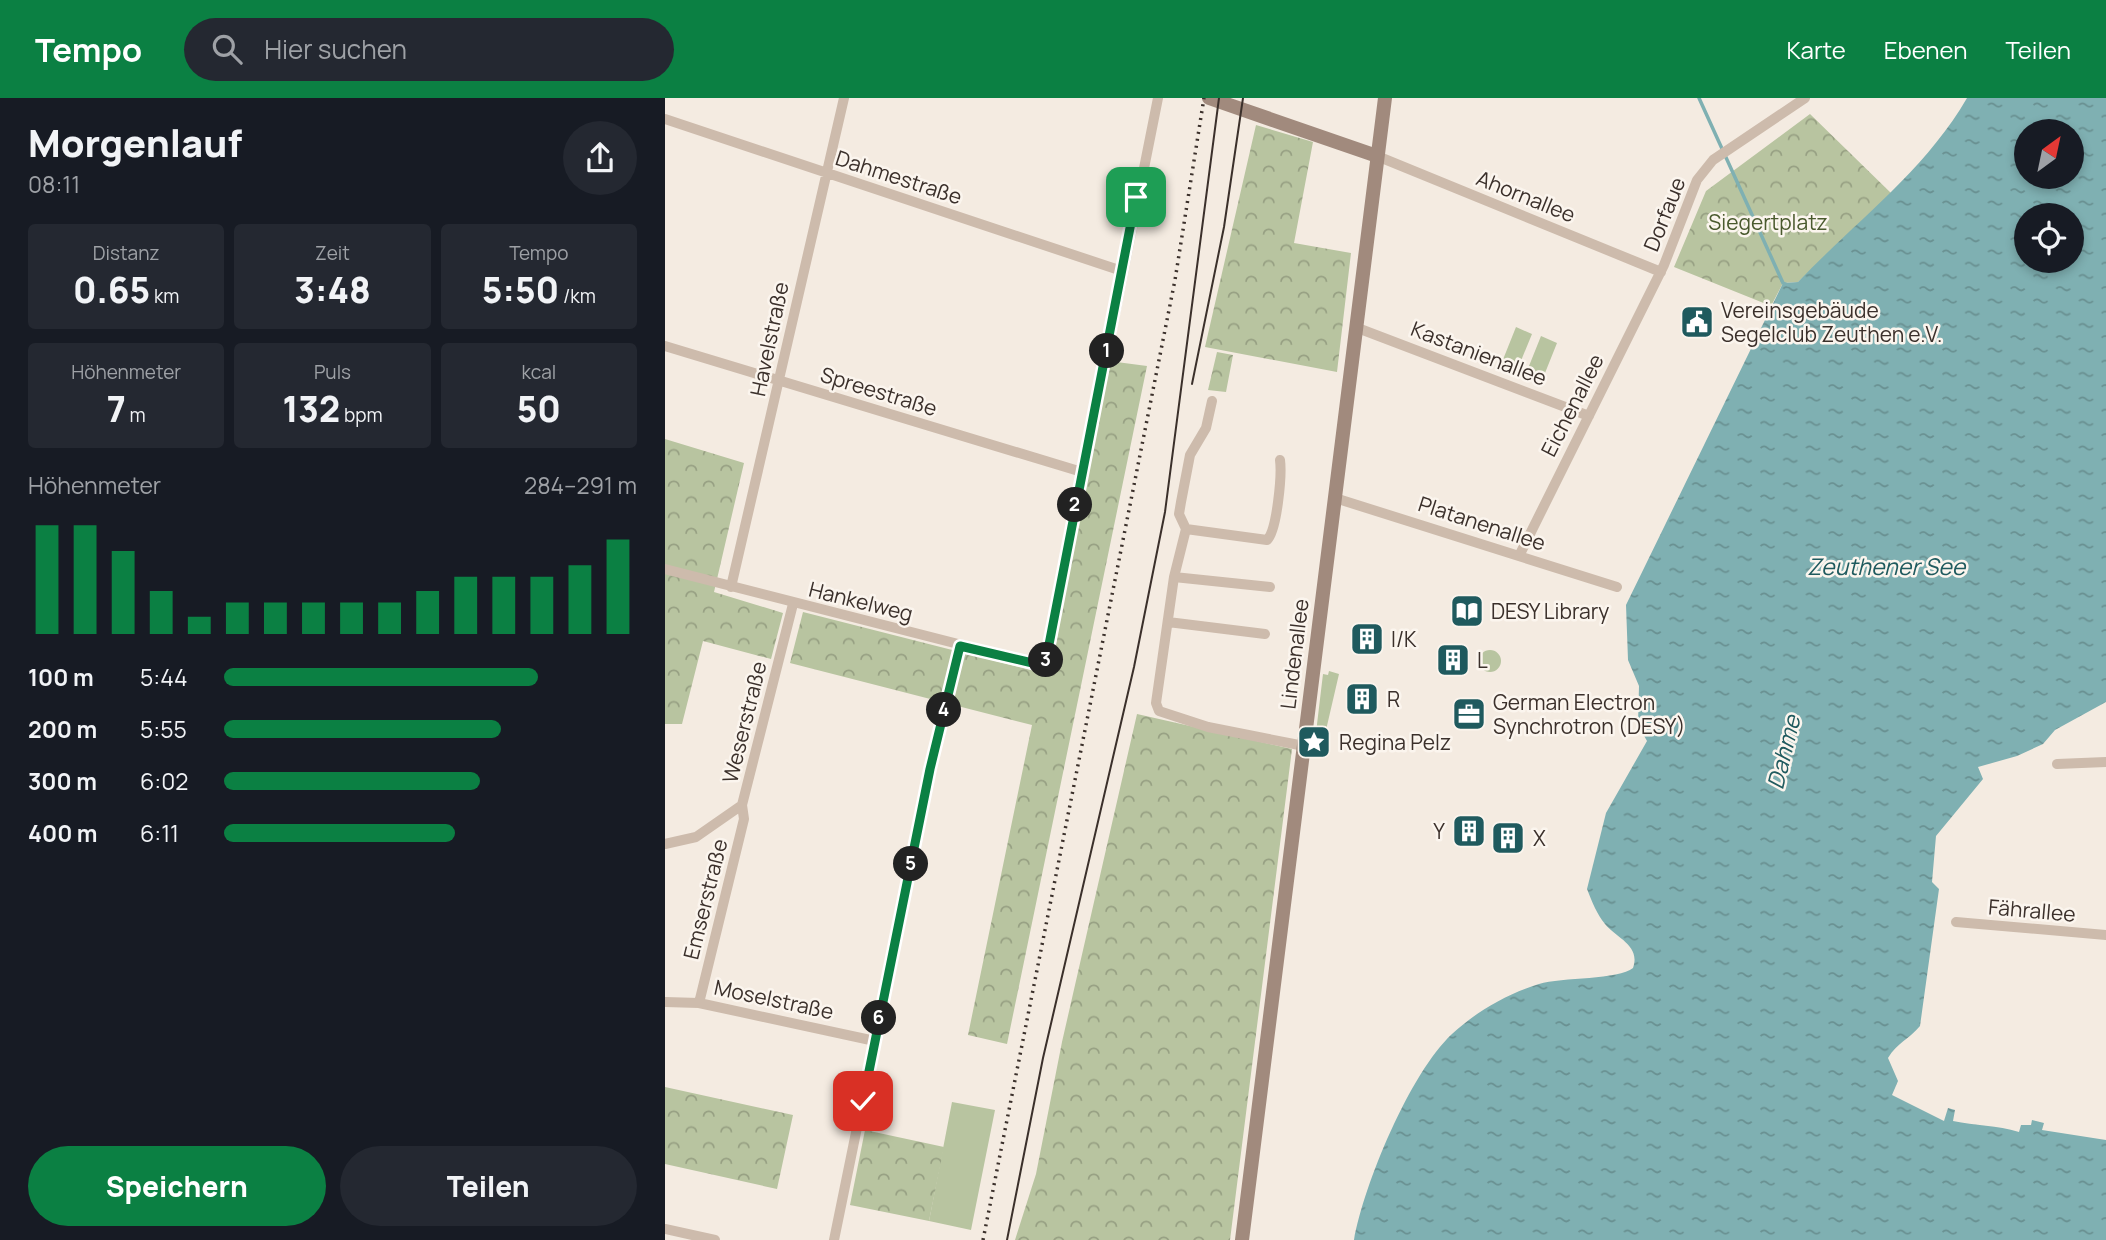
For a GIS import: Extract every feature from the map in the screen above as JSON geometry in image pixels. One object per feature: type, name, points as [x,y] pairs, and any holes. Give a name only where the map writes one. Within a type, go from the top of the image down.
[{"type":"main road","points":[[1209,98],[1377,156]]},
{"type":"main road","name":"Lindenallee","points":[[1243,1240],[1385,98]]},
{"type":"street","name":"Havelstraße","points":[[731,587],[845,98]]},
{"type":"street","points":[[1082,472],[1158,98]]},
{"type":"street","name":"Dorfaue","points":[[1661,272],[1697,180],[1713,160],[1805,98]]},
{"type":"street","name":"Dahmestraße","points":[[665,119],[1122,271]]},
{"type":"street","name":"Ahornallee","points":[[1377,156],[1661,272]]},
{"type":"street","name":"Eichenallee","points":[[1519,556],[1661,272]]},
{"type":"street","name":"Kastanienallee","points":[[1355,327],[1589,416]]},
{"type":"street","name":"Spreestraße","points":[[665,346],[1082,472]]},
{"type":"street","points":[[1212,401],[1206,428],[1190,455],[1179,514],[1186,529],[1174,577],[1156,703],[1159,711],[1208,727],[1304,746]]},
{"type":"street","points":[[1186,529],[1267,540],[1272,536],[1274,524],[1280,460]]},
{"type":"street","name":"Hankelweg","points":[[665,569],[793,604],[1041,665],[1046,660],[1082,472]]},
{"type":"street","name":"Platanenallee","points":[[1335,498],[1617,587]]},
{"type":"street","points":[[1174,577],[1270,587]]},
{"type":"street","name":"Weserstraße","points":[[665,844],[697,837],[742,805],[793,604]]},
{"type":"street","points":[[1168,622],[1265,634]]},
{"type":"street","points":[[834,1240],[935,747],[960,646]]},
{"type":"street","points":[[2057,764],[2106,762]]},
{"type":"street","name":"Emserstraße","points":[[699,1003],[746,813],[742,805]]},
{"type":"street","name":"Fährallee","points":[[1956,922],[2106,935]]},
{"type":"street","name":"Moselstraße","points":[[665,1002],[699,1003],[875,1041]]},
{"type":"street","points":[[665,1229],[715,1240]]},
{"type":"green space","name":"Siegertplatz","points":[[1810,114],[1892,194],[1798,282],[1783,283],[1771,306],[1674,267],[1706,191]]},
{"type":"green space","points":[[1256,125],[1313,142],[1294,243],[1351,253],[1337,372],[1205,347]]},
{"type":"green space","points":[[1516,327],[1532,334],[1518,368],[1502,362]]},
{"type":"green space","points":[[1541,336],[1557,343],[1543,378],[1527,371]]},
{"type":"green space","points":[[1217,352],[1233,355],[1226,392],[1208,390]]},
{"type":"green space","points":[[1109,361],[1147,366],[1007,1044],[968,1035],[1032,725],[790,663],[803,612],[1042,673],[1052,664]]},
{"type":"green space","points":[[665,439],[744,463],[714,592],[783,613],[771,659],[703,641],[682,724],[665,724]]},
{"type":"green space","points":[[1490,650],[1500,657],[1501,661],[1494,671],[1490,672],[1480,665],[1479,661],[1486,651]]},
{"type":"green space","points":[[1329,671],[1339,674],[1323,743],[1315,741],[1323,674],[1328,675]]},
{"type":"green space","points":[[1137,714],[1292,749],[1230,1240],[1015,1240],[1036,1174],[1062,1042]]},
{"type":"green space","points":[[665,1087],[793,1115],[777,1189],[665,1164]]},
{"type":"green space","points":[[952,1102],[995,1110],[971,1230],[929,1221]]},
{"type":"green space","points":[[865,1130],[944,1147],[929,1221],[850,1205]]},
{"type":"water","name":"Zeuthener See","points":[[1967,98],[2106,98],[2106,702],[2055,730],[2043,744],[2017,756],[1978,767],[1983,779],[1936,836],[1932,882],[1939,889],[1920,1026],[1895,1048],[1888,1058],[1898,1081],[1892,1095],[1944,1121],[1948,1108],[1955,1110],[1953,1121],[2019,1132],[2021,1125],[2031,1125],[2032,1120],[2044,1123],[2042,1130],[2106,1140],[2106,1240],[1354,1240],[1378,1160],[1391,1131],[1420,1075],[1452,1034],[1482,1011],[1527,988],[1549,982],[1616,975],[1633,968],[1634,953],[1602,920],[1587,889],[1606,813],[1647,741],[1638,725],[1639,686],[1628,660],[1626,605],[1783,283],[1798,282],[1910,173],[1931,149]]},
{"type":"waterway","points":[[1699,98],[1783,283],[1788,285]]},
{"type":"tram line","points":[[1007,1240],[1043,1058],[1134,667],[1165,512],[1219,98]]},
{"type":"tram line","points":[[1192,384],[1224,227],[1243,98]]},
{"type":"railway","points":[[983,1240],[1175,280],[1204,98]]},
{"type":"place","name":"Vereinsgebäude Segelclub Zeuthen e.V.","points":[[1697,322]]},
{"type":"place","name":"DESY Library","points":[[1467,611]]},
{"type":"place","name":"I/K","points":[[1367,639]]},
{"type":"place","name":"L","points":[[1453,660]]},
{"type":"place","name":"R","points":[[1362,699]]},
{"type":"place","name":"German Electron Synchrotron (DESY)","points":[[1469,714]]},
{"type":"place","name":"Regina Pelz","points":[[1314,742]]},
{"type":"place","name":"Y","points":[[1469,831]]},
{"type":"place","name":"X","points":[[1508,838]]},
{"type":"route","points":[[863,1101],[930,769],[960,646],[1041,665],[1046,660],[1136,197]]},
{"type":"water label","name":"Dahme","points":[[1783,752]]}]
